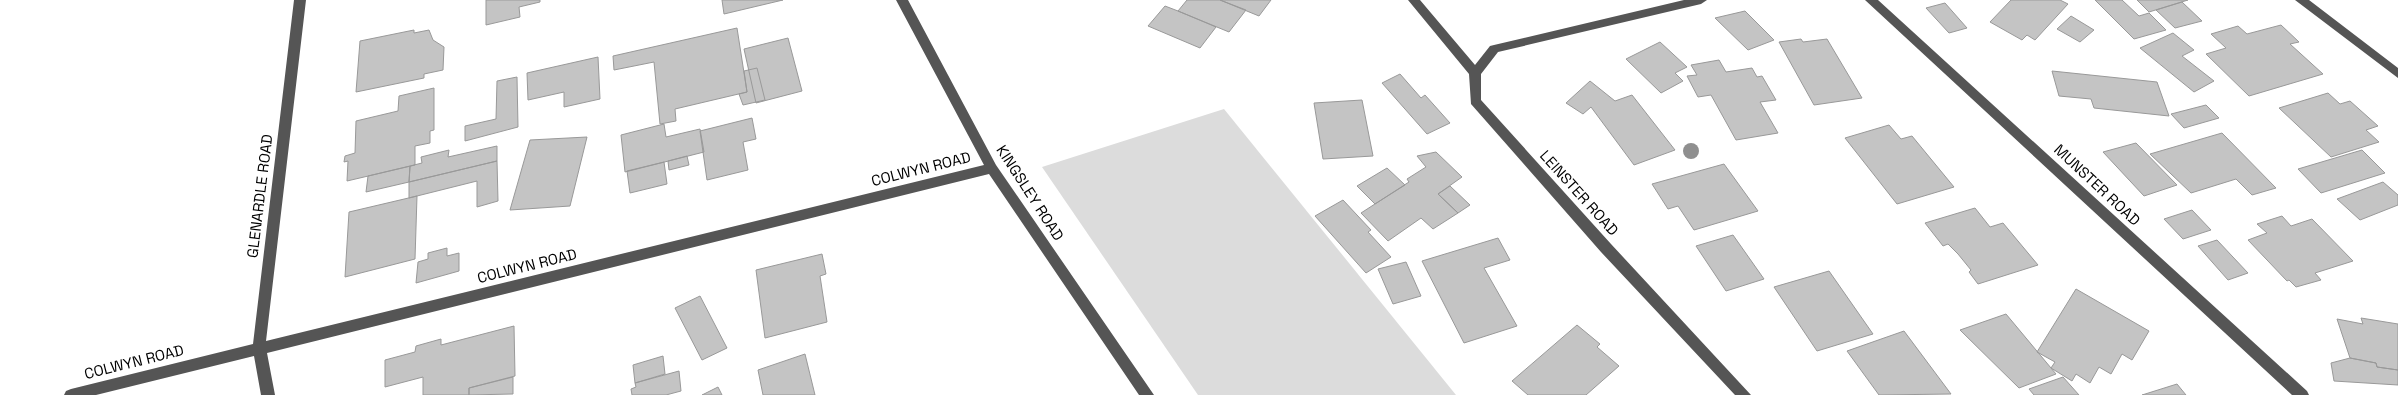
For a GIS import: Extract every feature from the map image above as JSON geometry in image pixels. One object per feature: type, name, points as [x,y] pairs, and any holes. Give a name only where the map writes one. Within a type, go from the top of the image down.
[{"type":"street","name":"GLENARDLE ROAD","points":[[268,395],[259,347],[300,0]]},
{"type":"street","name":"KINGSLEY ROAD","points":[[902,0],[992,168],[1147,395]]},
{"type":"street","points":[[1414,0],[1475,73],[1494,49],[1701,0]]},
{"type":"street","name":"MUNSTER ROAD","points":[[1871,0],[2302,395]]},
{"type":"street","points":[[2301,0],[2398,74]]},
{"type":"street","name":"LEINSTER ROAD","points":[[1475,73],[1475,101],[1606,248],[1744,395]]},
{"type":"street","name":"COLWYN ROAD","points":[[71,395],[259,347],[992,168]]},
{"type":"shaded area","points":[[1224,109],[1456,395],[1198,395],[1042,167]]},
{"type":"building","points":[[486,0],[540,0],[540,2],[519,7],[520,17],[486,25]]},
{"type":"building","points":[[722,0],[783,0],[724,14]]},
{"type":"building","points":[[1187,0],[1220,0],[1246,10],[1229,32],[1178,11]]},
{"type":"building","points":[[1220,0],[1271,0],[1259,16]]},
{"type":"building","points":[[2011,0],[2060,0],[2068,4],[2035,40],[2027,35],[2022,40],[1990,22]]},
{"type":"building","points":[[2095,0],[2122,0],[2139,16],[2149,13],[2166,30],[2134,39]]},
{"type":"building","points":[[2137,0],[2188,0],[2149,12]]},
{"type":"building","points":[[2182,2],[2202,21],[2175,28],[2156,10]]},
{"type":"building","points":[[1945,3],[1967,28],[1949,33],[1926,8]]},
{"type":"building","points":[[1165,6],[1216,27],[1200,48],[1148,26]]},
{"type":"building","points":[[1745,11],[1774,40],[1748,50],[1715,18]]},
{"type":"building","points":[[2071,16],[2094,30],[2080,42],[2057,29]]},
{"type":"building","points":[[2281,25],[2299,42],[2290,44],[2323,74],[2249,96],[2206,54],[2226,48],[2211,34],[2238,26],[2247,34]]},
{"type":"building","points":[[737,28],[747,92],[675,109],[676,121],[660,124],[654,62],[614,70],[613,56]]},
{"type":"building","points":[[414,30],[414,33],[429,30],[433,40],[444,47],[443,70],[424,74],[424,78],[356,92],[360,41]]},
{"type":"building","points":[[2173,33],[2194,50],[2182,56],[2214,81],[2194,92],[2140,48]]},
{"type":"building","points":[[788,38],[802,91],[756,103],[744,49]]},
{"type":"building","points":[[1801,39],[1803,42],[1827,39],[1862,98],[1814,105],[1779,42]]},
{"type":"building","points":[[1660,42],[1687,67],[1675,73],[1683,81],[1661,93],[1626,59]]},
{"type":"building","points":[[598,57],[600,99],[564,107],[564,92],[528,100],[527,73]]},
{"type":"building","points":[[1719,60],[1726,72],[1752,68],[1757,77],[1762,76],[1776,100],[1760,102],[1778,133],[1736,140],[1711,95],[1698,97],[1687,76],[1697,75],[1691,65]]},
{"type":"building","points":[[757,68],[765,100],[743,105],[739,94],[747,92],[744,71]]},
{"type":"building","points":[[2052,71],[2157,82],[2169,116],[2094,108],[2091,99],[2059,96]]},
{"type":"building","points":[[1400,74],[1421,98],[1425,95],[1450,123],[1427,134],[1382,83]]},
{"type":"building","points":[[517,77],[518,127],[465,141],[465,126],[496,119],[497,81]]},
{"type":"building","points":[[1590,81],[1615,101],[1632,95],[1675,150],[1634,165],[1591,107],[1583,114],[1566,103]]},
{"type":"building","points":[[434,88],[434,130],[430,131],[430,143],[415,146],[415,165],[347,181],[348,161],[344,162],[345,156],[355,153],[356,121],[398,111],[399,96]]},
{"type":"building","points":[[2328,93],[2340,104],[2350,101],[2378,126],[2366,130],[2379,142],[2331,157],[2279,108]]},
{"type":"building","points":[[1362,100],[1373,156],[1323,159],[1314,103]]},
{"type":"building","points":[[2206,105],[2219,118],[2184,128],[2171,114]]},
{"type":"building","points":[[752,118],[756,139],[743,142],[748,170],[707,180],[700,131]]},
{"type":"building","points":[[664,124],[666,137],[700,129],[704,152],[625,172],[621,135]]},
{"type":"building","points":[[1889,125],[1901,139],[1912,136],[1954,187],[1897,204],[1845,138]]},
{"type":"building","points":[[2222,133],[2276,188],[2252,195],[2236,179],[2191,193],[2150,154]]},
{"type":"building","points":[[587,137],[570,206],[510,210],[530,140]]},
{"type":"building","points":[[2136,143],[2177,185],[2144,196],[2103,152]]},
{"type":"building","points":[[497,146],[497,161],[409,182],[410,166],[422,163],[421,157],[449,150],[448,157]]},
{"type":"building","points":[[2362,150],[2385,173],[2321,193],[2298,169]]},
{"type":"building","points":[[1436,152],[1462,177],[1438,194],[1458,213],[1433,229],[1421,218],[1388,241],[1361,213],[1409,182],[1407,179],[1426,167],[1417,156]]},
{"type":"building","points":[[687,156],[689,165],[669,170],[668,161]]},
{"type":"building","points":[[497,161],[498,201],[477,207],[477,181],[409,198],[409,182]]},
{"type":"building","points":[[664,162],[667,184],[630,193],[627,171]]},
{"type":"building","points":[[1724,164],[1758,211],[1694,230],[1678,206],[1668,209],[1652,184]]},
{"type":"building","points":[[410,166],[409,182],[366,192],[368,176]]},
{"type":"building","points":[[1387,168],[1405,185],[1375,204],[1357,186]]},
{"type":"building","points":[[2383,182],[2398,195],[2398,205],[2360,220],[2337,199]]},
{"type":"building","points":[[1450,186],[1470,205],[1458,213],[1438,194]]},
{"type":"building","points":[[417,196],[415,259],[345,277],[349,212]]},
{"type":"building","points":[[1343,200],[1371,230],[1368,232],[1391,257],[1366,273],[1315,216]]},
{"type":"building","points":[[1975,208],[1990,227],[2003,223],[2038,265],[1978,284],[1969,272],[1971,270],[1958,254],[1948,244],[1943,246],[1925,223]]},
{"type":"building","points":[[2192,210],[2211,230],[2183,239],[2164,219]]},
{"type":"building","points":[[2282,216],[2291,226],[2312,219],[2353,261],[2315,273],[2321,280],[2296,287],[2289,280],[2287,281],[2248,240],[2267,233],[2257,224]]},
{"type":"building","points":[[1733,235],[1764,279],[1726,291],[1696,246]]},
{"type":"building","points":[[1498,238],[1510,260],[1484,268],[1517,326],[1464,343],[1422,261]]},
{"type":"building","points":[[2217,240],[2248,273],[2228,280],[2198,246]]},
{"type":"building","points":[[447,248],[447,256],[459,253],[459,271],[416,283],[418,262],[428,259],[428,253]]},
{"type":"building","points":[[822,254],[826,274],[820,276],[827,322],[765,338],[756,270]]},
{"type":"building","points":[[1406,262],[1421,296],[1393,304],[1378,269]]},
{"type":"building","points":[[1829,271],[1873,334],[1817,351],[1774,287]]},
{"type":"building","points":[[2076,289],[2149,331],[2132,360],[2122,354],[2111,374],[2099,367],[2090,383],[2076,374],[2072,381],[2051,368],[2055,362],[2037,352]]},
{"type":"building","points":[[700,296],[727,348],[702,360],[675,308]]},
{"type":"building","points":[[2006,314],[2056,374],[2019,388],[1960,330]]},
{"type":"building","points":[[2361,318],[2398,324],[2398,370],[2377,367],[2376,363],[2350,358],[2337,319],[2363,324]]},
{"type":"building","points":[[1577,325],[1600,344],[1597,347],[1619,366],[1586,395],[1528,395],[1512,381]]},
{"type":"building","points":[[514,326],[515,376],[469,388],[469,395],[423,395],[423,377],[385,387],[385,360],[415,352],[416,346],[441,339],[441,345]]},
{"type":"building","points":[[1904,331],[1951,394],[1879,395],[1847,351]]},
{"type":"building","points":[[805,354],[815,395],[763,395],[758,370]]},
{"type":"building","points":[[663,356],[665,374],[635,383],[633,365]]},
{"type":"building","points":[[2350,358],[2376,363],[2377,367],[2398,370],[2398,385],[2334,381],[2331,363]]},
{"type":"building","points":[[679,371],[681,391],[666,395],[632,395],[631,389],[636,387],[635,383]]},
{"type":"building","points":[[513,377],[513,394],[469,395],[469,388]]},
{"type":"building","points":[[2063,377],[2079,395],[2034,395],[2029,389]]},
{"type":"building","points":[[2177,384],[2186,395],[2142,395]]},
{"type":"building","points":[[718,387],[722,395],[702,395]]}]
